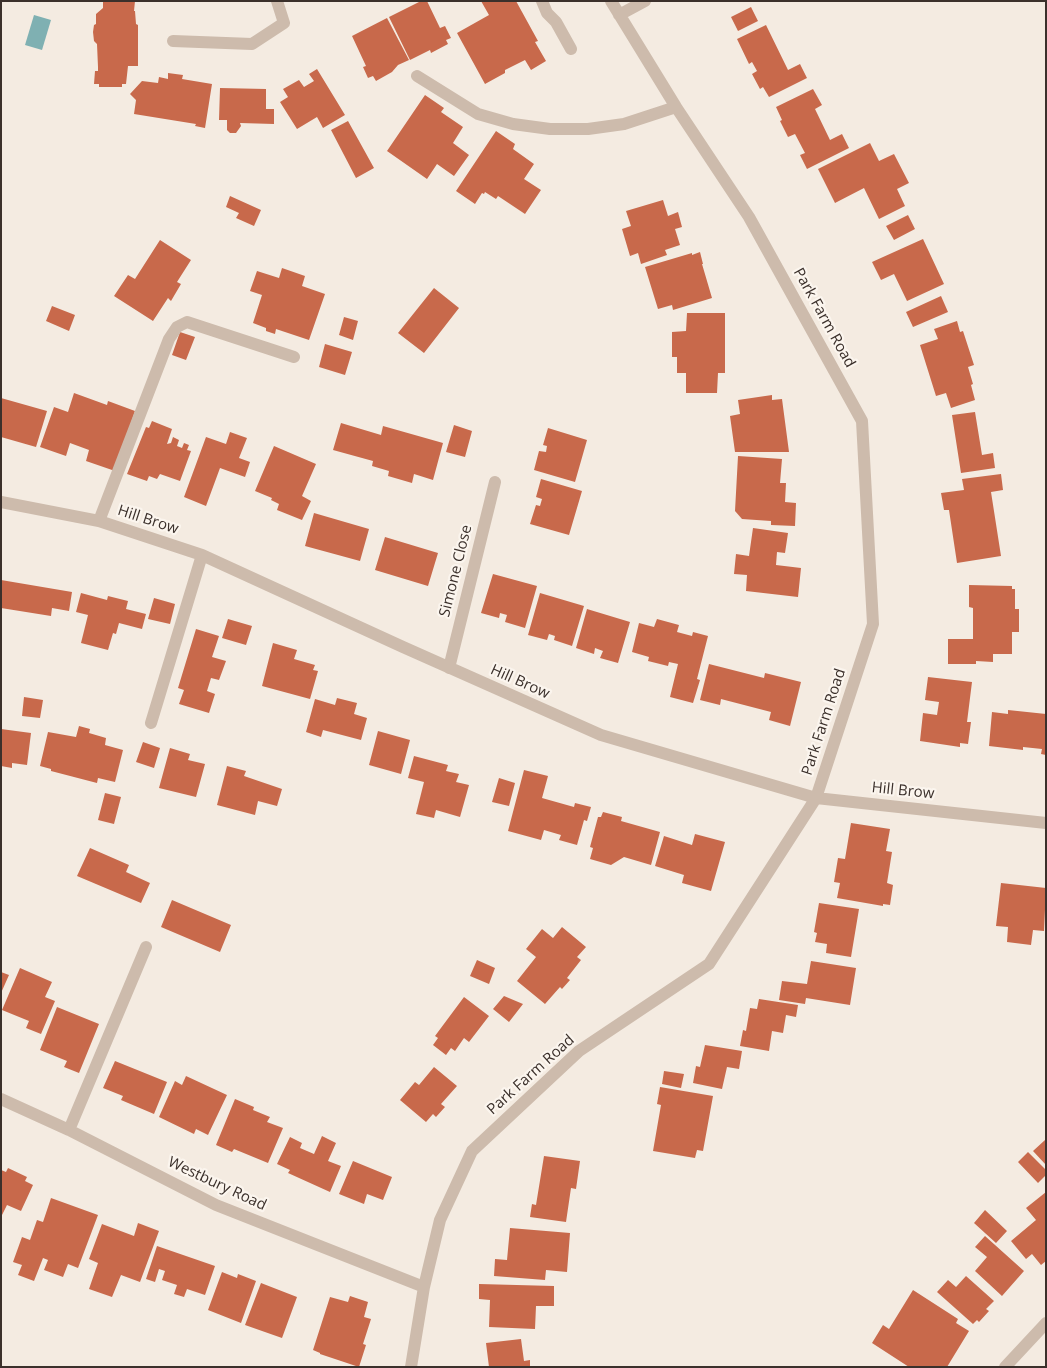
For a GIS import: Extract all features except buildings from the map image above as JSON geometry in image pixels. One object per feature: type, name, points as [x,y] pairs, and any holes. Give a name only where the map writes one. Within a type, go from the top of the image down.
[{"type":"street","points":[[173,41],[252,44],[284,23],[277,1]]},
{"type":"street","points":[[542,1],[547,13],[556,22],[572,49]]},
{"type":"street","name":"Park Farm Road","points":[[412,1367],[424,1287],[440,1220],[472,1150],[579,1051],[709,964],[816,798],[873,624],[862,421],[749,217],[676,108],[610,1]]},
{"type":"street","points":[[619,16],[645,1]]},
{"type":"street","points":[[417,76],[478,114],[513,124],[550,130],[588,129],[624,124],[676,108]]},
{"type":"street","points":[[99,521],[169,339],[177,327],[187,322],[294,357]]},
{"type":"street","name":"Simone Close","points":[[449,668],[495,482]]},
{"type":"street","name":"Hill Brow","points":[[1,502],[99,521],[202,556],[601,735],[816,798],[1046,823]]},
{"type":"street","points":[[151,722],[202,556]]},
{"type":"street","points":[[69,1130],[146,948]]},
{"type":"street","name":"Westbury Road","points":[[1,1099],[69,1130],[216,1205],[424,1287]]},
{"type":"street","points":[[1005,1367],[1046,1324]]},
{"type":"water","points":[[34,15],[51,20],[42,50],[25,45]]}]
